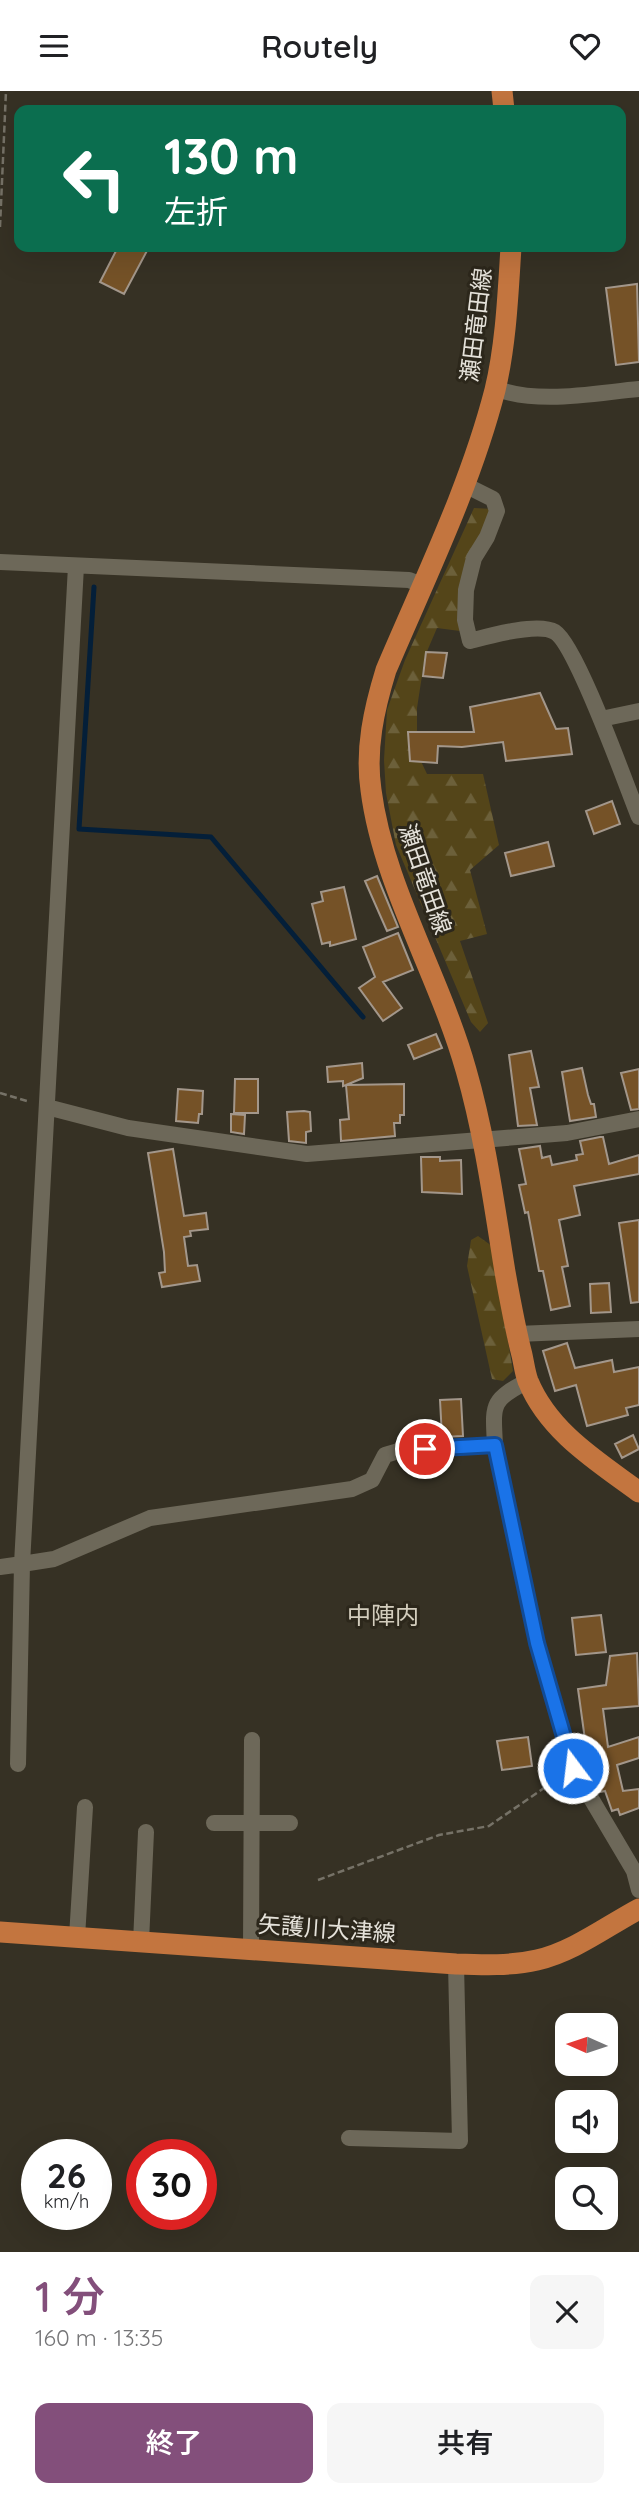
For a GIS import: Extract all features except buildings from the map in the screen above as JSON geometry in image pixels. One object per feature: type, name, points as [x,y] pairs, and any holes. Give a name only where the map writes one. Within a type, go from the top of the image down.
[{"type":"main road","name":"瀬田竜田線","points":[[511,252],[506,323],[495,388],[465,485],[386,670],[368,749],[370,789],[380,836],[410,924],[442,997],[466,1069],[484,1141],[517,1334],[528,1381],[549,1416],[573,1443],[639,1492]]},
{"type":"main road","name":"矢護川大津線","points":[[0,1932],[456,1964],[507,1964],[539,1959],[566,1949],[639,1909]]},
{"type":"street","points":[[495,388],[511,394],[569,396],[639,389]]},
{"type":"street","points":[[465,485],[493,499],[497,511],[487,537],[474,558],[466,590],[465,620],[470,641],[533,629],[554,631],[566,644],[601,719],[639,817]]},
{"type":"street","points":[[0,562],[409,580],[422,585]]},
{"type":"street","points":[[18,1764],[22,1564],[76,566]]},
{"type":"street","points":[[601,719],[639,711]]},
{"type":"street","points":[[47,1107],[128,1128],[307,1154],[567,1133],[639,1119]]},
{"type":"street","points":[[517,1334],[639,1329]]},
{"type":"street","points":[[528,1381],[503,1393],[495,1410],[495,1445],[537,1643],[573,1768],[634,1871],[639,1890]]},
{"type":"street","points":[[0,1567],[54,1559],[150,1518],[352,1489],[372,1480],[385,1455],[402,1450],[495,1445]]},
{"type":"street","points":[[251,1740],[251,1950]]},
{"type":"street","points":[[77,1937],[85,1807]]},
{"type":"street","points":[[214,1822],[290,1823]]},
{"type":"street","points":[[141,1941],[146,1832]]},
{"type":"street","points":[[349,2138],[460,2141],[456,1964]]},
{"type":"path","points":[[0,227],[6,91]]},
{"type":"path","points":[[0,1093],[47,1107]]},
{"type":"path","points":[[318,1880],[439,1835],[489,1826],[573,1768]]},
{"type":"green space","points":[[474,508],[493,509],[478,551],[460,631],[437,628],[425,656],[417,708],[417,753],[427,774],[483,774],[499,845],[470,870],[487,934],[460,941],[488,1023],[480,1032],[471,1022],[396,845],[386,793],[384,760],[387,710],[405,660]]},
{"type":"green space","points":[[478,1236],[492,1246],[513,1371],[503,1381],[492,1379],[467,1266],[471,1240]]},
{"type":"waterway","points":[[94,587],[79,829],[211,837],[363,1017]]},
{"type":"district","name":"中陣内","points":[[383,1616]]},
{"type":"route","points":[[425,1449],[495,1445],[537,1643],[573,1768]]}]
